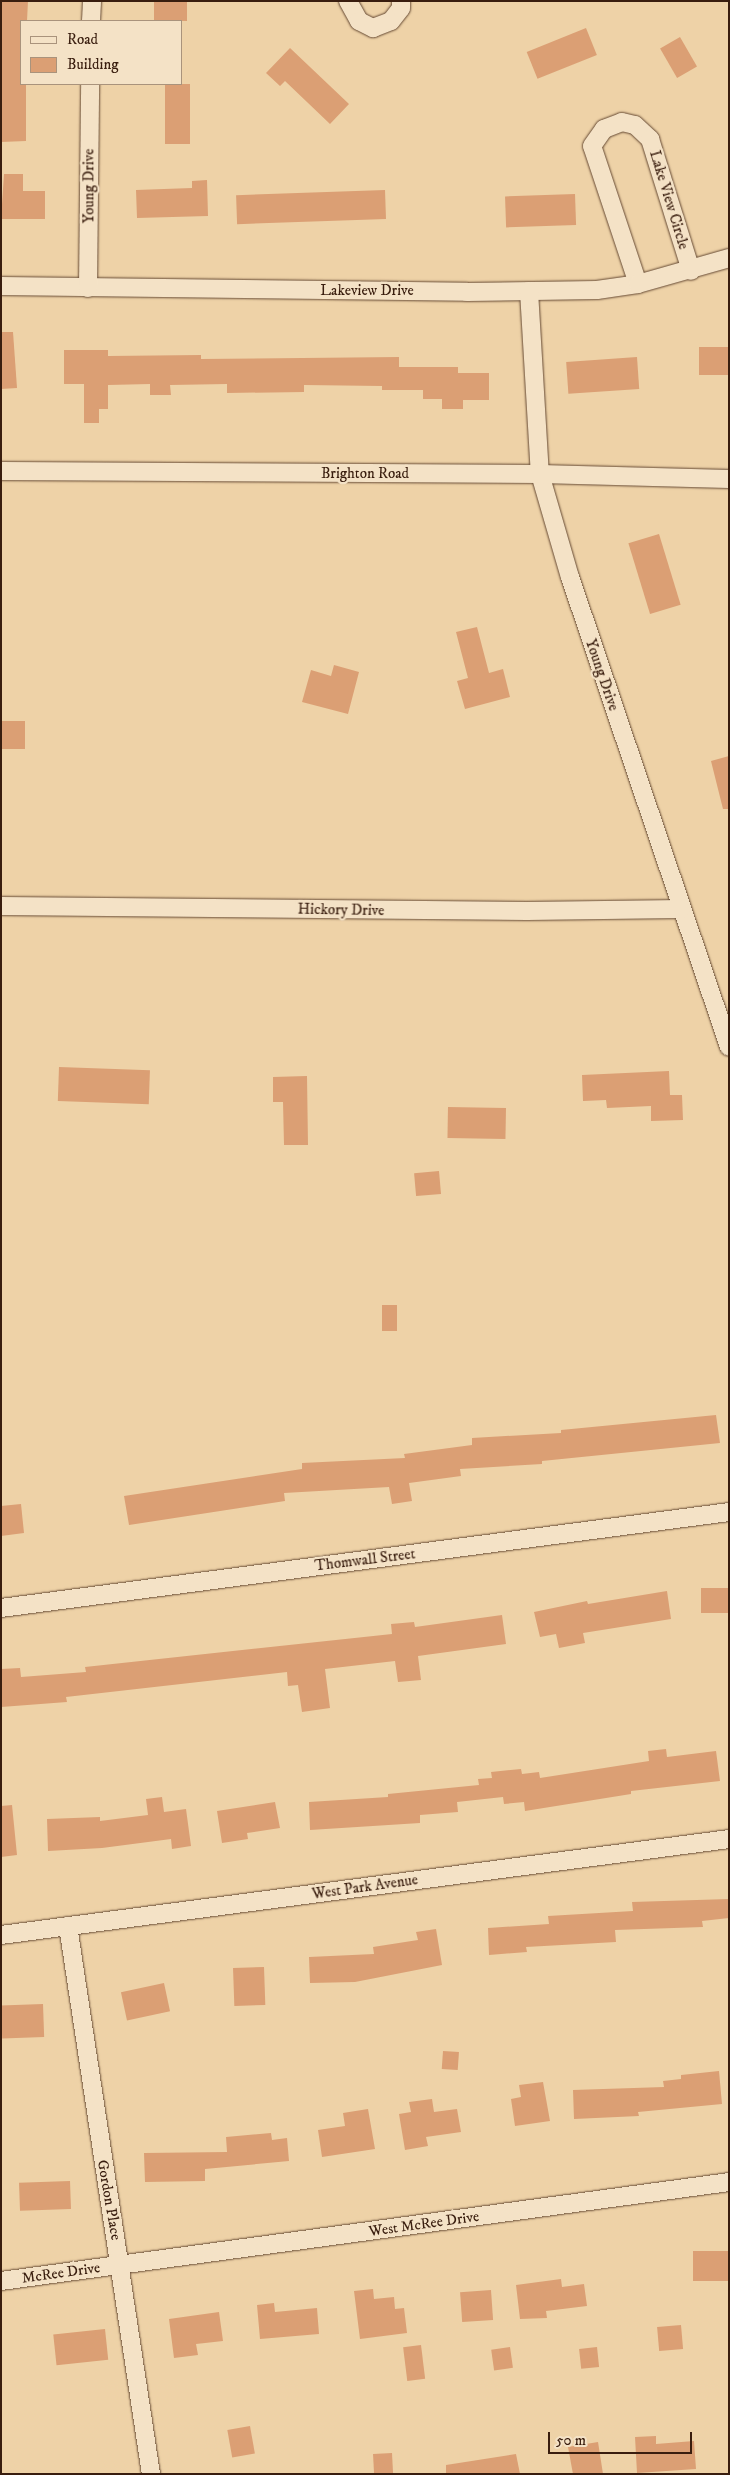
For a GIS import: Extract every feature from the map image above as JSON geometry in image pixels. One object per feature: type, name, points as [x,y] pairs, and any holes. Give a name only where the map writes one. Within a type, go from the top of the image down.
[{"type":"street","points":[[91,20],[92,1]]},
{"type":"street","points":[[348,1],[358,21],[373,28],[391,21],[401,8],[401,1]]},
{"type":"street","name":"Young Drive","points":[[88,288],[90,85]]},
{"type":"street","name":"Lake View Circle","points":[[638,284],[592,146],[604,128],[622,122],[635,125],[650,139],[691,271]]},
{"type":"street","name":"Lakeview Drive","points":[[1,286],[529,292],[596,290],[638,284],[691,271],[729,258]]},
{"type":"street","name":"Young Drive","points":[[529,292],[540,474],[570,577],[729,1047]]},
{"type":"street","name":"Brighton Road","points":[[1,472],[540,474],[729,479]]},
{"type":"street","name":"Hickory Drive","points":[[1,906],[527,911],[681,908]]},
{"type":"street","name":"Thomwall Street","points":[[1,1608],[729,1512]]},
{"type":"street","name":"West Park Avenue","points":[[1,1935],[729,1839]]},
{"type":"street","name":"Gordon Place","points":[[68,1926],[151,2474]]},
{"type":"street","name":"West McRee Drive","points":[[120,2265],[729,2182]]},
{"type":"street","name":"McRee Drive","points":[[1,2281],[120,2265]]},
{"type":"building","points":[[1,1],[28,1],[27,20],[20,20],[20,85],[26,85],[26,141],[1,142]]},
{"type":"building","points":[[154,1],[187,1],[187,21],[154,20]]},
{"type":"building","points":[[586,28],[597,55],[538,79],[527,52]]},
{"type":"building","points":[[680,37],[697,66],[677,78],[660,48]]},
{"type":"building","points":[[290,48],[349,104],[330,124],[285,81],[280,86],[266,73]]},
{"type":"building","points":[[190,84],[190,144],[165,144],[165,85]]},
{"type":"building","points":[[4,174],[23,174],[23,191],[45,191],[45,219],[1,219]]},
{"type":"building","points":[[207,180],[208,216],[137,218],[136,190],[192,188],[192,181]]},
{"type":"building","points":[[385,190],[386,219],[237,224],[236,195]]},
{"type":"building","points":[[575,194],[576,225],[506,227],[505,196]]},
{"type":"building","points":[[1,332],[13,332],[17,388],[1,389]]},
{"type":"building","points":[[699,347],[729,347],[729,375],[699,375]]},
{"type":"building","points":[[64,350],[108,350],[108,356],[201,355],[201,359],[399,357],[399,367],[458,367],[458,373],[489,373],[489,400],[463,400],[463,409],[442,409],[442,399],[423,399],[423,390],[382,390],[382,386],[304,385],[304,392],[227,393],[227,384],[170,385],[171,395],[150,395],[150,384],[108,385],[108,409],[99,409],[99,423],[84,423],[84,384],[64,384]]},
{"type":"building","points":[[637,357],[639,389],[568,394],[566,362]]},
{"type":"building","points":[[659,534],[681,605],[650,614],[628,543]]},
{"type":"building","points":[[477,627],[489,673],[503,669],[510,697],[465,709],[457,681],[468,678],[456,632]]},
{"type":"building","points":[[334,665],[359,672],[348,714],[302,702],[311,670],[331,676]]},
{"type":"building","points":[[1,721],[25,721],[25,749],[1,749]]},
{"type":"building","points":[[729,756],[729,809],[723,809],[711,761]]},
{"type":"building","points":[[59,1067],[150,1070],[149,1104],[58,1101]]},
{"type":"building","points":[[669,1071],[670,1095],[682,1095],[683,1120],[651,1121],[651,1106],[607,1108],[606,1100],[583,1101],[582,1075]]},
{"type":"building","points":[[307,1076],[308,1145],[284,1145],[283,1102],[273,1102],[273,1077]]},
{"type":"building","points":[[448,1107],[506,1108],[505,1139],[447,1138]]},
{"type":"building","points":[[439,1171],[441,1194],[416,1196],[414,1173]]},
{"type":"building","points":[[382,1305],[397,1305],[397,1331],[382,1331]]},
{"type":"building","points":[[716,1415],[720,1443],[542,1461],[542,1464],[460,1469],[461,1476],[409,1483],[412,1501],[392,1504],[389,1487],[284,1493],[285,1501],[129,1525],[124,1496],[302,1469],[302,1463],[405,1458],[404,1454],[472,1445],[472,1438],[561,1433],[561,1430]]},
{"type":"building","points":[[21,1504],[24,1533],[1,1536],[1,1506]]},
{"type":"building","points":[[701,1588],[729,1588],[729,1613],[701,1613]]},
{"type":"building","points":[[667,1591],[671,1619],[583,1633],[585,1643],[559,1648],[556,1634],[540,1637],[534,1612],[587,1601],[588,1604]]},
{"type":"building","points":[[502,1615],[506,1644],[418,1656],[421,1680],[398,1682],[395,1661],[325,1669],[330,1708],[302,1712],[298,1685],[288,1686],[287,1672],[66,1697],[67,1702],[1,1707],[1,1669],[20,1668],[21,1677],[86,1672],[85,1667],[392,1634],[391,1624],[414,1622],[415,1627]]},
{"type":"building","points":[[666,1749],[667,1757],[716,1751],[720,1781],[631,1791],[631,1794],[525,1811],[524,1802],[504,1804],[503,1797],[457,1802],[458,1812],[420,1815],[420,1823],[310,1830],[309,1802],[388,1797],[388,1794],[479,1785],[478,1779],[492,1778],[491,1772],[521,1769],[522,1774],[539,1772],[540,1778],[649,1761],[648,1751]]},
{"type":"building","points":[[162,1797],[164,1812],[186,1809],[191,1846],[172,1849],[171,1839],[102,1848],[48,1851],[47,1819],[100,1817],[100,1821],[148,1815],[146,1799]]},
{"type":"building","points":[[275,1802],[280,1828],[247,1833],[248,1839],[222,1843],[217,1811]]},
{"type":"building","points":[[12,1805],[17,1855],[1,1857],[1,1806]]},
{"type":"building","points":[[729,1899],[729,1918],[702,1921],[703,1927],[615,1930],[616,1942],[526,1947],[527,1952],[489,1955],[488,1928],[549,1924],[548,1916],[633,1911],[632,1902]]},
{"type":"building","points":[[436,1929],[442,1965],[355,1982],[310,1983],[309,1957],[374,1954],[373,1947],[418,1940],[416,1932]]},
{"type":"building","points":[[264,1967],[265,2005],[234,2006],[233,1968]]},
{"type":"building","points":[[164,1983],[170,2011],[127,2021],[121,1992]]},
{"type":"building","points":[[43,2004],[44,2037],[2,2038],[1,2005]]},
{"type":"building","points":[[443,2051],[459,2052],[458,2070],[442,2069]]},
{"type":"building","points":[[719,2071],[722,2104],[638,2112],[639,2116],[574,2119],[573,2090],[664,2087],[663,2081],[681,2079],[681,2075]]},
{"type":"building","points":[[543,2082],[550,2121],[515,2126],[511,2099],[521,2097],[519,2085]]},
{"type":"building","points":[[432,2099],[434,2112],[457,2109],[461,2132],[426,2137],[428,2146],[405,2150],[399,2114],[411,2112],[409,2102]]},
{"type":"building","points":[[368,2109],[375,2149],[322,2157],[318,2130],[345,2126],[343,2113]]},
{"type":"building","points":[[271,2133],[272,2140],[287,2138],[289,2161],[205,2169],[205,2181],[145,2182],[144,2153],[227,2152],[226,2137]]},
{"type":"building","points":[[70,2181],[71,2209],[20,2211],[19,2183]]},
{"type":"building","points":[[693,2251],[729,2251],[729,2281],[693,2281]]},
{"type":"building","points":[[561,2279],[562,2287],[584,2284],[587,2306],[546,2311],[547,2318],[520,2319],[516,2285]]},
{"type":"building","points":[[373,2289],[374,2299],[394,2297],[395,2309],[404,2308],[407,2333],[360,2339],[354,2291]]},
{"type":"building","points":[[491,2290],[493,2320],[462,2322],[460,2292]]},
{"type":"building","points":[[274,2303],[275,2312],[317,2308],[319,2334],[260,2339],[257,2305]]},
{"type":"building","points":[[219,2312],[223,2341],[196,2344],[198,2355],[174,2358],[169,2319]]},
{"type":"building","points":[[681,2325],[683,2349],[659,2351],[657,2327]]},
{"type":"building","points":[[105,2329],[108,2360],[57,2365],[53,2334]]},
{"type":"building","points":[[421,2345],[425,2379],[407,2381],[403,2347]]},
{"type":"building","points":[[510,2347],[513,2368],[494,2370],[491,2350]]},
{"type":"building","points":[[597,2347],[599,2367],[581,2369],[579,2349]]},
{"type":"building","points":[[250,2426],[255,2454],[232,2458],[227,2430]]},
{"type":"building","points":[[656,2436],[656,2444],[694,2441],[696,2469],[637,2473],[635,2437]]},
{"type":"building","points":[[598,2442],[603,2474],[573,2474],[568,2447]]},
{"type":"building","points":[[392,2453],[393,2474],[374,2474],[373,2454]]},
{"type":"building","points":[[516,2454],[520,2474],[446,2474],[446,2465]]}]
